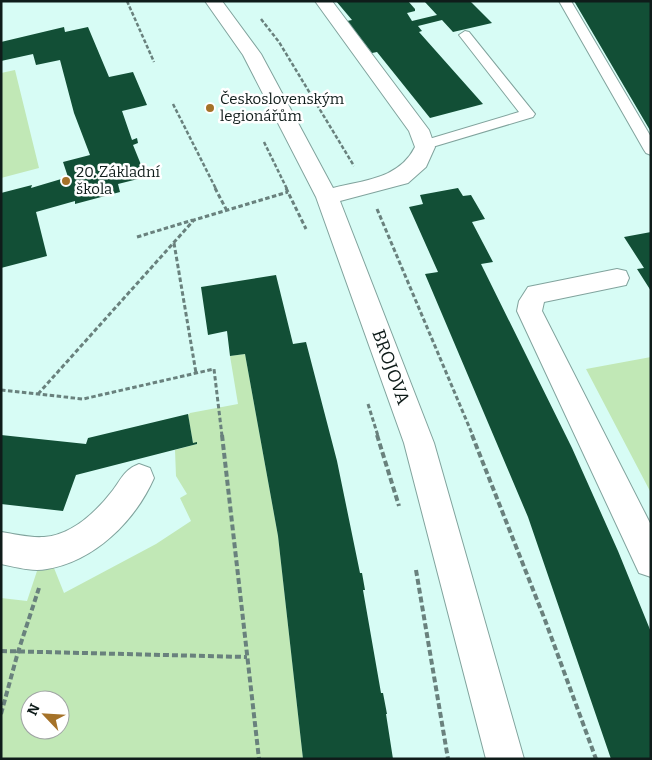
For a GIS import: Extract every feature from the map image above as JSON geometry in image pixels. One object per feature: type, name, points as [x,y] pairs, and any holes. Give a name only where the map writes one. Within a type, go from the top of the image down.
[{"type":"street","name":"BROJOVA","points":[[213,1],[252,54],[327,197],[419,443],[505,759]]},
{"type":"street","points":[[323,1],[419,130],[425,147],[418,162],[400,178],[327,197]]},
{"type":"street","points":[[617,278],[537,294],[532,298],[529,308],[530,314],[631,517],[651,562]]},
{"type":"street","points":[[1,548],[45,554],[60,550],[86,537],[127,499],[139,478]]},
{"type":"lane","points":[[565,1],[651,150]]},
{"type":"lane","points":[[424,145],[528,114],[465,35]]},
{"type":"path","points":[[127,1],[154,62]]},
{"type":"path","points":[[258,15],[279,42],[367,187],[430,331],[553,641],[596,759]]},
{"type":"path","points":[[173,104],[226,208]]},
{"type":"path","points":[[264,140],[309,237]]},
{"type":"path","points":[[136,236],[194,220],[226,208],[288,192]]},
{"type":"path","points":[[38,394],[194,220]]},
{"type":"path","points":[[174,242],[196,373]]},
{"type":"path","points":[[1,390],[82,399],[214,369],[259,759]]},
{"type":"path","points":[[366,396],[400,510]]},
{"type":"path","points":[[1,714],[18,652],[50,553]]},
{"type":"path","points":[[415,568],[448,759]]},
{"type":"path","points":[[1,651],[247,657]]},
{"type":"green space","points":[[15,70],[39,168],[1,178],[1,73]]},
{"type":"green space","points":[[245,354],[278,536],[303,759],[1,759],[1,598],[27,601],[39,565],[54,568],[64,593],[156,544],[191,521],[180,498],[187,494],[176,476],[175,450],[197,444],[193,443],[188,415],[190,413],[238,404],[230,356]]},
{"type":"green space","points":[[651,357],[651,493],[586,369]]},
{"type":"building","points":[[336,1],[408,1],[415,9],[415,11],[407,13],[412,21],[437,15],[424,1],[470,1],[492,23],[453,32],[442,20],[418,26],[422,31],[419,32],[483,104],[430,118],[377,52],[372,53],[347,21],[352,20]]},
{"type":"building","points":[[574,1],[651,1],[651,132]]},
{"type":"building","points":[[64,27],[65,32],[88,27],[109,77],[133,72],[147,105],[122,111],[132,140],[137,138],[138,143],[133,145],[146,177],[118,184],[120,192],[75,204],[75,201],[36,212],[47,256],[1,268],[1,193],[32,185],[31,188],[68,177],[63,162],[90,155],[74,113],[60,60],[36,65],[33,54],[1,61],[1,42]]},
{"type":"building","points":[[458,188],[463,196],[471,195],[485,219],[472,222],[493,262],[481,264],[572,448],[618,551],[651,632],[651,759],[611,759],[528,517],[425,274],[438,272],[409,207],[423,204],[420,195]]},
{"type":"building","points":[[651,232],[651,291],[637,269],[644,268],[624,237]]},
{"type":"building","points":[[276,275],[293,344],[306,342],[337,461],[360,573],[362,573],[365,590],[363,590],[381,693],[383,693],[387,714],[393,759],[303,759],[278,536],[245,354],[230,356],[227,331],[208,335],[201,287]]},
{"type":"building","points":[[188,414],[193,443],[197,442],[197,444],[76,475],[63,511],[1,504],[1,435],[86,444],[88,438]]},
{"type":"place","name":"Československým legionářům","points":[[210,108]]},
{"type":"place","name":"20. Základní škola","points":[[66,181]]}]
